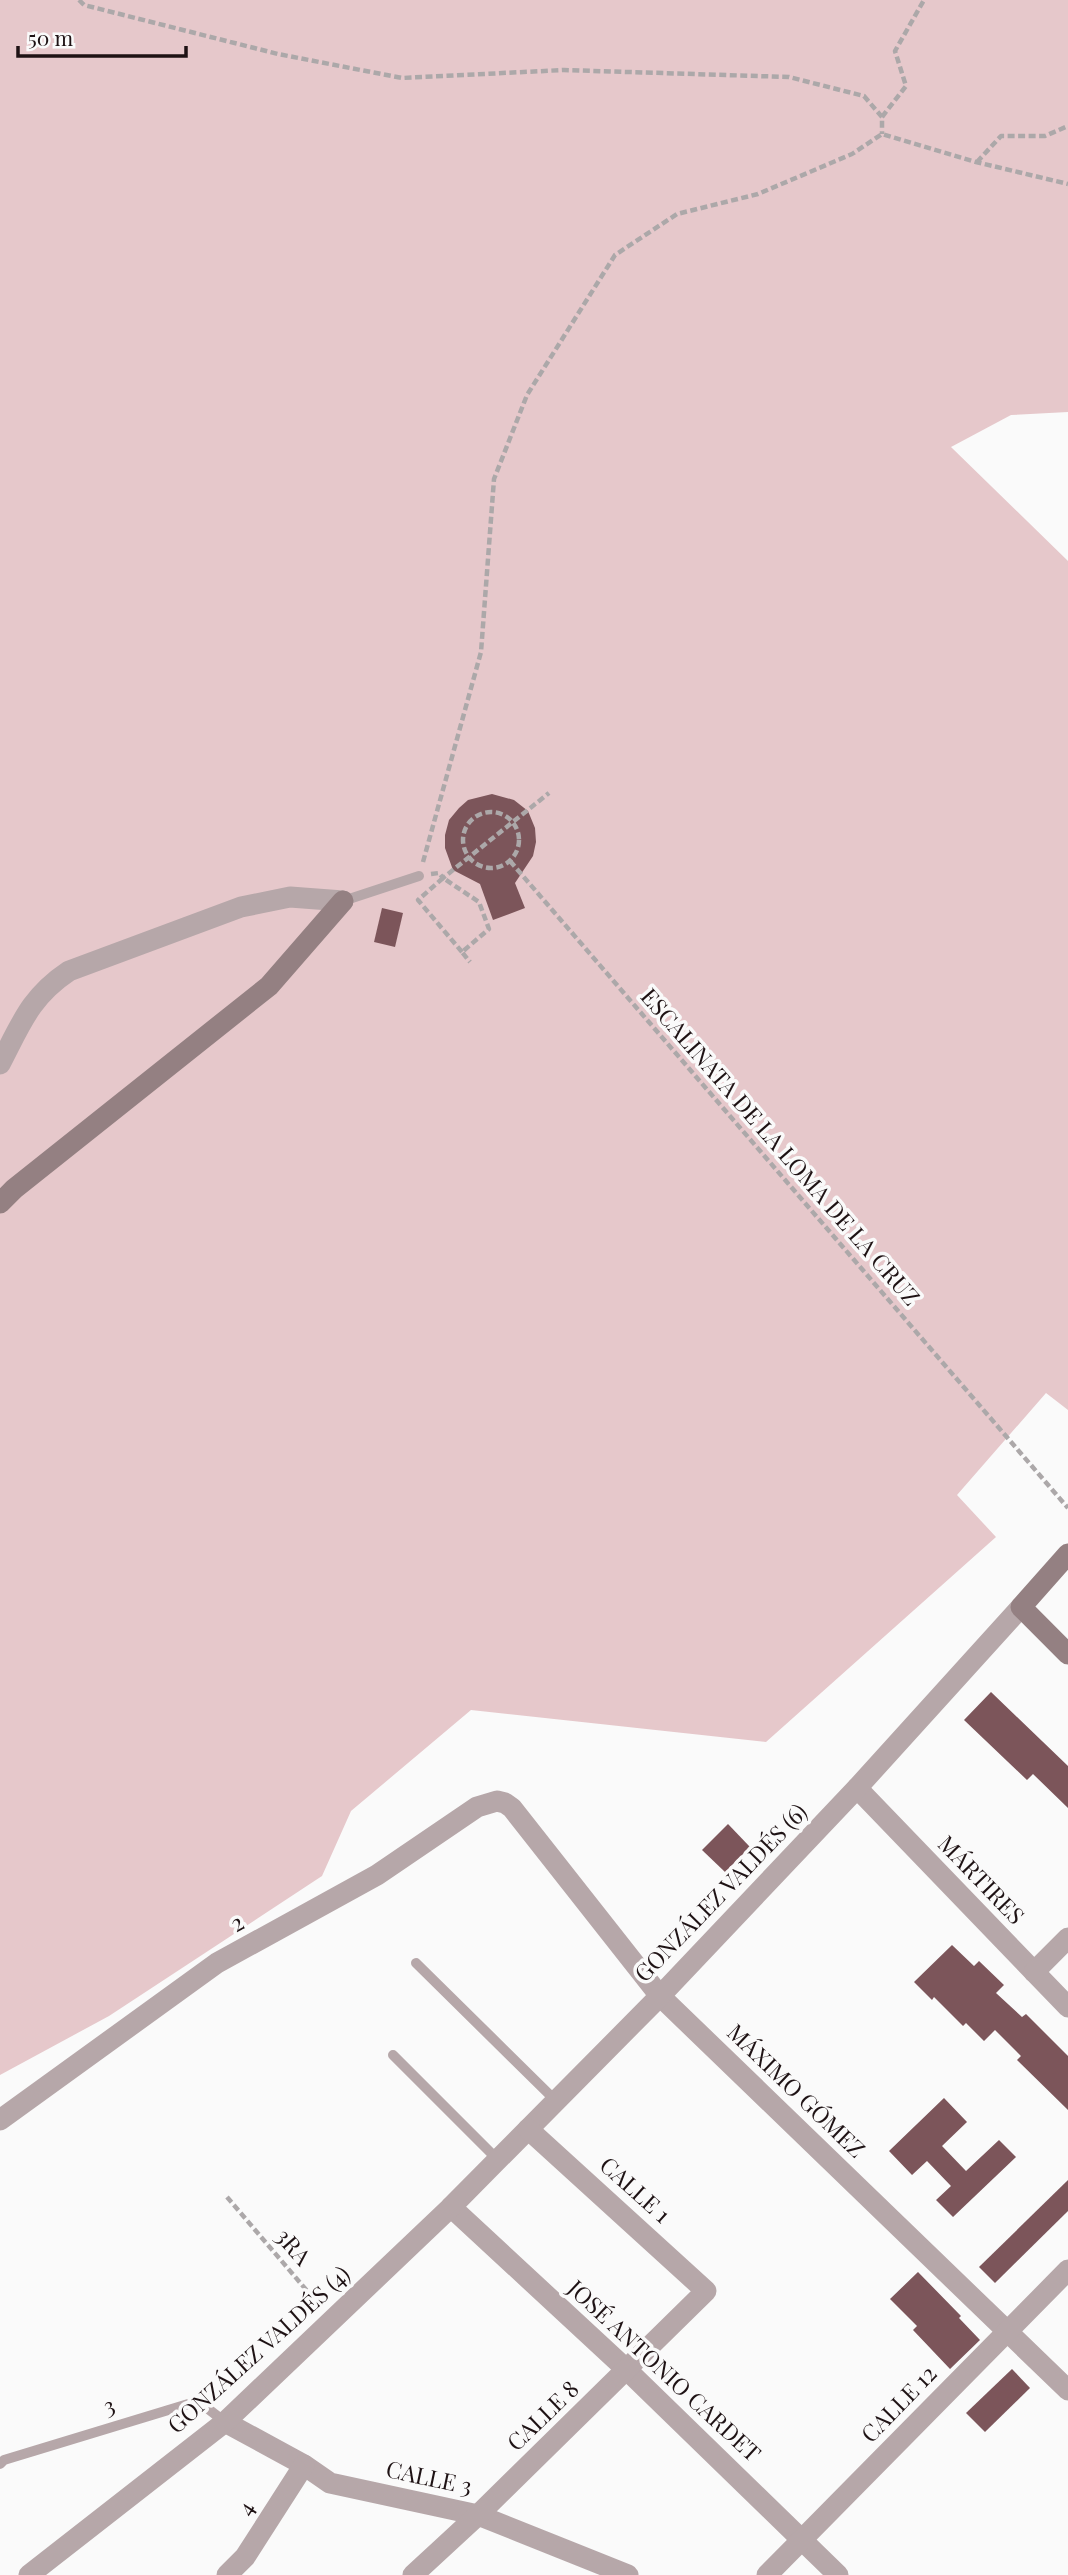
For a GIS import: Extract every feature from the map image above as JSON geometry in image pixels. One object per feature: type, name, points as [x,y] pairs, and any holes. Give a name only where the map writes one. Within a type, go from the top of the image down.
[{"type":"street","points":[[0,1064],[31,1004],[47,985],[69,971],[241,907],[290,897],[342,901]]},
{"type":"street","points":[[0,1203],[13,1189],[269,986],[342,901]]},
{"type":"street","points":[[1068,1554],[1021,1607],[1068,1654]]},
{"type":"street","name":"GONZÁLEZ VALDÉS (6)","points":[[451,2207],[660,1996],[857,1788],[1021,1607]]},
{"type":"street","name":"MÁRTIRES","points":[[857,1788],[1068,2007]]},
{"type":"street","name":"2","points":[[0,2120],[218,1963],[377,1875],[477,1807],[497,1801],[505,1802],[512,1808]]},
{"type":"street","name":"MÁXIMO GÓMEZ","points":[[512,1808],[660,1996],[1068,2390]]},
{"type":"street","points":[[1034,1972],[1068,1938]]},
{"type":"street","name":"CALLE 1","points":[[528,2129],[706,2291]]},
{"type":"street","name":"GONZÁLEZ VALDÉS (4)","points":[[29,2575],[225,2422],[451,2207]]},
{"type":"street","name":"JOSÉ ANTONIO CARDET","points":[[451,2207],[627,2370],[838,2575]]},
{"type":"street","name":"CALLE 12","points":[[767,2575],[1068,2270]]},
{"type":"street","name":"CALLE 8","points":[[413,2575],[478,2515],[706,2291]]},
{"type":"street","name":"CALLE 3","points":[[225,2422],[304,2465],[330,2483],[478,2515],[628,2575]]},
{"type":"street","name":"4","points":[[227,2575],[245,2557],[304,2465]]},
{"type":"lane","points":[[342,901],[419,876]]},
{"type":"lane","points":[[416,1963],[556,2101]]},
{"type":"lane","points":[[393,2055],[498,2160]]},
{"type":"lane","name":"3","points":[[0,2463],[198,2401],[225,2422]]},
{"type":"path","points":[[79,0],[84,5],[278,54],[402,78],[564,70],[789,77],[864,96],[882,117]]},
{"type":"path","points":[[882,134],[882,117],[906,86],[895,51],[925,0]]},
{"type":"path","points":[[976,162],[1001,136],[1045,136],[1068,127]]},
{"type":"path","points":[[882,134],[976,162],[1068,184]]},
{"type":"path","points":[[419,876],[481,652],[494,479],[527,395],[615,255],[677,214],[758,194],[852,154],[882,134]]},
{"type":"path","points":[[470,962],[418,900],[549,793]]},
{"type":"path","points":[[486,813],[496,813],[513,822],[519,846],[510,861],[494,869],[475,864],[468,858],[462,840],[469,822],[486,813]]},
{"type":"path","name":"ESCALINATA DE LA LOMA DE LA CRUZ","points":[[510,861],[1068,1508]]},
{"type":"path","points":[[443,878],[479,902],[489,929],[462,952]]},
{"type":"path","name":"3RA","points":[[227,2197],[332,2320]]},
{"type":"shaded area","points":[[0,0],[1068,0],[1068,412],[1011,415],[951,447],[1068,561],[1068,1410],[1046,1393],[957,1495],[996,1537],[766,1742],[471,1710],[351,1811],[322,1876],[109,2016],[0,2075]]},
{"type":"building","points":[[492,794],[514,800],[528,811],[535,828],[536,842],[533,856],[515,883],[525,908],[493,920],[480,884],[453,870],[445,848],[449,820],[459,808],[468,800]]},
{"type":"building","points":[[382,908],[403,913],[395,947],[374,942]]},
{"type":"building","points":[[991,1692],[1068,1766],[1068,1808],[1033,1774],[1027,1780],[964,1720]]},
{"type":"building","points":[[728,1824],[750,1847],[725,1872],[702,1850]]},
{"type":"building","points":[[952,1945],[974,1966],[979,1961],[1004,1985],[996,1993],[1022,2017],[1026,2014],[1068,2056],[1068,2110],[1017,2060],[1021,2056],[995,2030],[984,2041],[966,2023],[963,2026],[934,1997],[932,2000],[914,1982]]},
{"type":"building","points":[[944,2098],[967,2122],[942,2146],[966,2171],[999,2140],[1016,2157],[953,2217],[936,2200],[951,2186],[927,2161],[912,2175],[889,2151]]},
{"type":"building","points":[[1068,2180],[1068,2211],[995,2283],[979,2267]]},
{"type":"building","points":[[918,2272],[961,2316],[959,2318],[980,2340],[950,2369],[913,2330],[917,2326],[890,2299]]},
{"type":"building","points":[[1012,2369],[1030,2388],[985,2432],[966,2413]]}]
